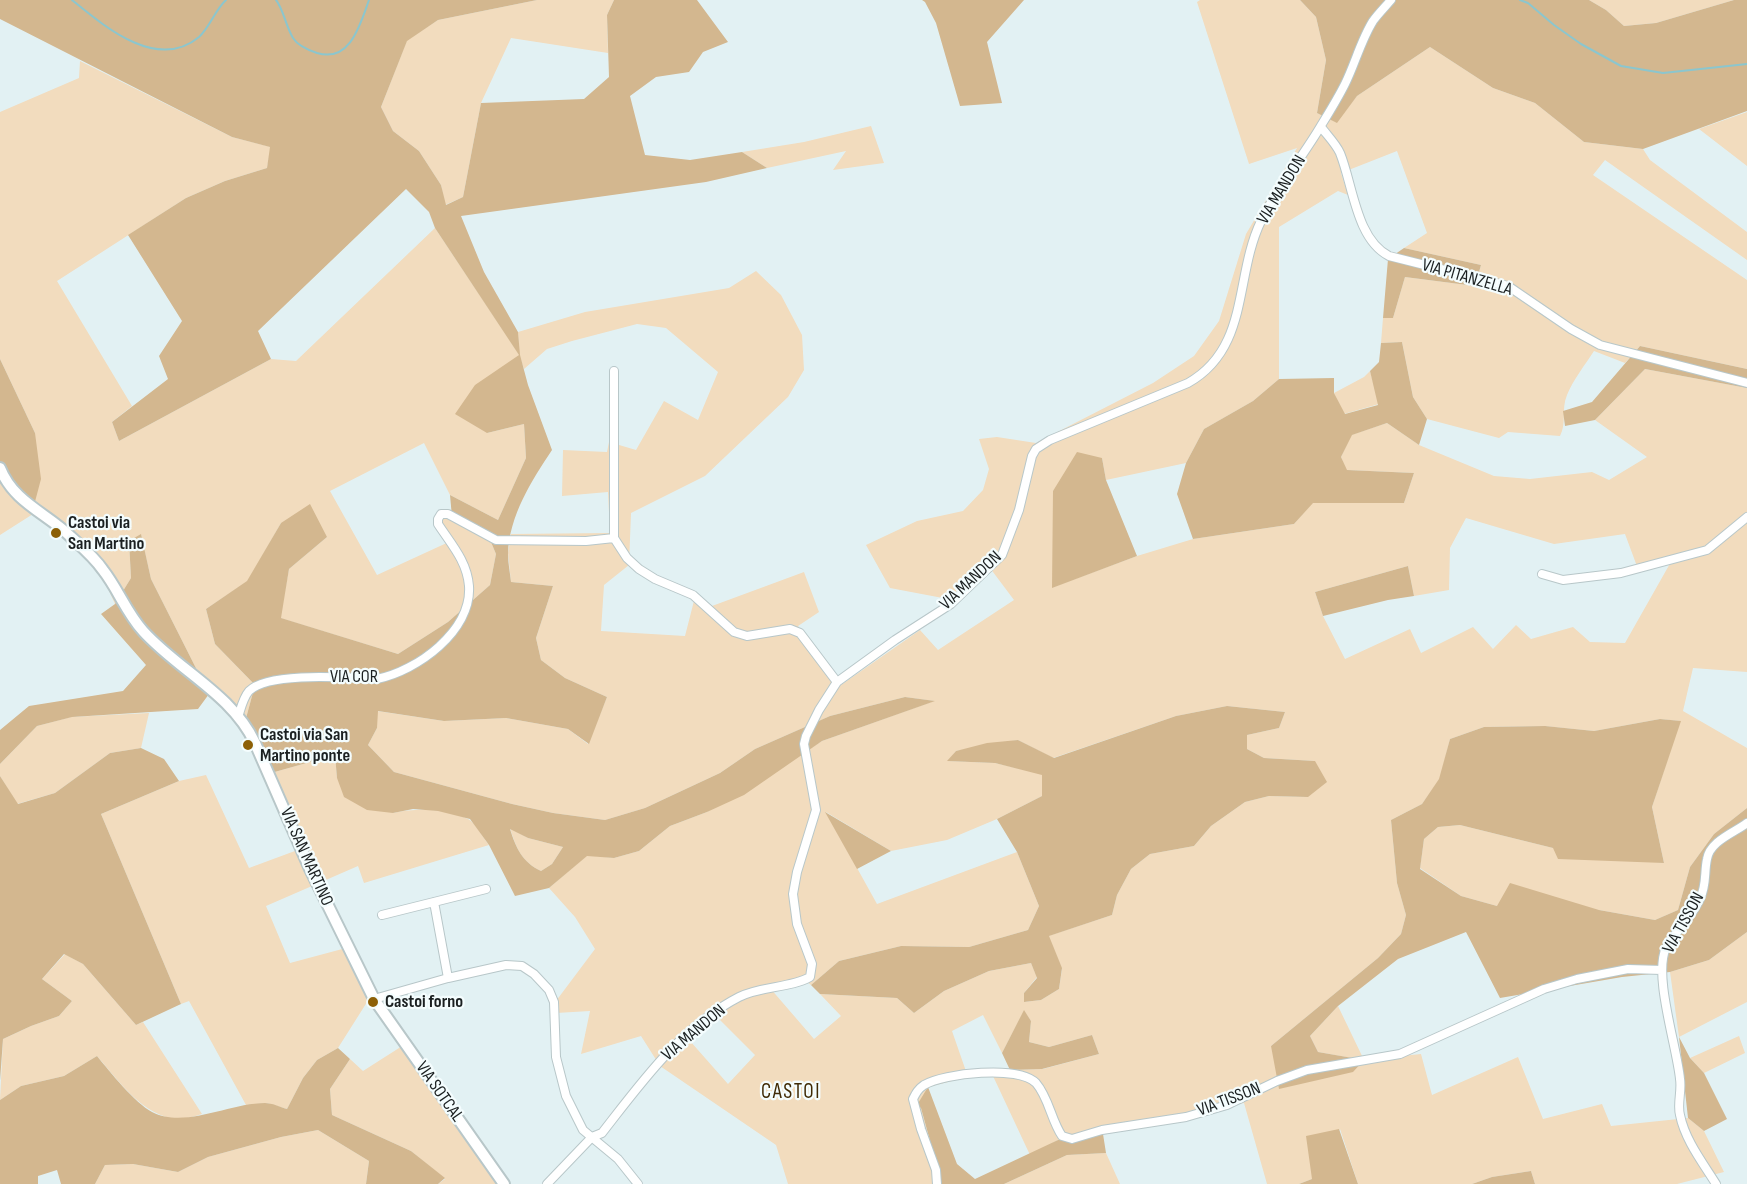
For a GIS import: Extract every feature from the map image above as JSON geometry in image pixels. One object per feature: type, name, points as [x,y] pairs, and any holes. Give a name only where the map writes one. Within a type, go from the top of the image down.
[{"type":"street","name":"VIA MANDON","points":[[592,1137],[602,1133],[654,1067],[711,1013],[746,994],[806,979],[812,973],[811,958],[797,924],[793,894],[796,872],[816,810],[804,744],[819,710],[837,682],[895,640],[951,604],[1002,555],[1019,510],[1029,464],[1036,450],[1050,440],[1200,377],[1218,359],[1234,325],[1260,222],[1321,127],[1344,85],[1373,22],[1391,0]]},
{"type":"street","name":"VIA PITANZELLA","points":[[1321,127],[1339,151],[1365,230],[1380,251],[1389,256],[1508,286],[1570,329],[1600,345],[1747,383]]},
{"type":"street","points":[[614,371],[614,538],[632,564],[655,579],[693,595],[734,632],[747,636],[790,629],[800,633],[837,682]]},
{"type":"street","name":"VIA SAN MARTINO","points":[[0,468],[5,482],[35,511],[68,533],[93,558],[149,638],[238,717],[250,734],[310,869],[374,999]]},
{"type":"street","name":"VIA COR","points":[[238,717],[247,693],[261,685],[302,676],[377,679],[388,677],[430,655],[438,648],[460,618],[467,602],[469,585],[460,555],[438,525],[441,514],[448,514],[496,540],[586,541],[614,538]]},
{"type":"street","points":[[1542,574],[1563,580],[1621,573],[1707,550],[1747,517]]},
{"type":"street","name":"VIA TISSON","points":[[1716,1184],[1686,1133],[1679,1113],[1680,1076],[1662,970],[1666,949],[1693,914],[1702,894],[1707,858],[1712,848],[1747,824]]},
{"type":"street","points":[[382,915],[486,889]]},
{"type":"street","points":[[434,902],[448,978]]},
{"type":"street","points":[[374,999],[448,978],[510,964],[528,969],[545,984],[554,1002],[556,1057],[566,1096],[583,1130],[618,1159],[638,1184]]},
{"type":"street","name":"VIA TISSON","points":[[937,1184],[936,1170],[913,1099],[918,1090],[927,1083],[986,1073],[1013,1073],[1026,1076],[1035,1082],[1042,1093],[1054,1124],[1062,1136],[1072,1138],[1102,1130],[1163,1122],[1227,1105],[1306,1070],[1400,1053],[1544,989],[1577,979],[1628,969],[1662,970]]},
{"type":"street","name":"VIA SOTCAL","points":[[374,999],[504,1184]]},
{"type":"street","points":[[547,1184],[592,1137]]},
{"type":"shaded area","points":[[0,0],[537,0],[438,20],[407,41],[381,107],[393,131],[419,151],[441,185],[446,205],[463,197],[481,103],[584,99],[609,77],[607,15],[614,0],[697,0],[728,42],[703,52],[689,72],[656,77],[630,96],[645,155],[690,160],[742,152],[767,168],[706,182],[461,216],[484,272],[518,332],[520,355],[528,385],[552,450],[523,499],[512,526],[508,554],[511,582],[553,586],[536,638],[541,660],[565,678],[607,697],[589,744],[568,729],[506,718],[444,721],[378,711],[377,728],[368,745],[394,772],[512,804],[553,813],[605,820],[645,808],[720,773],[755,749],[830,716],[905,697],[935,701],[822,741],[744,795],[670,826],[639,851],[614,858],[587,856],[549,888],[515,896],[489,845],[470,819],[438,811],[413,809],[393,813],[367,810],[344,797],[337,778],[335,755],[271,773],[245,722],[255,685],[215,644],[206,609],[247,581],[281,523],[310,504],[327,537],[289,569],[281,618],[398,654],[448,622],[490,585],[496,554],[491,542],[452,517],[450,495],[498,520],[526,458],[524,424],[487,433],[455,414],[475,385],[519,355],[435,228],[429,212],[406,189],[258,331],[271,359],[119,441],[112,422],[168,379],[159,356],[182,321],[128,235],[186,198],[225,181],[267,168],[270,147],[232,137],[0,19]],"holes":[[[510,829],[528,838],[563,847],[552,864],[541,871],[521,854]]]},
{"type":"shaded area","points":[[537,0],[614,0],[607,15],[608,53],[511,38],[481,103],[463,197],[445,205],[441,185],[419,151],[393,131],[381,107],[407,40],[438,20]]},
{"type":"shaded area","points":[[922,0],[1024,0],[987,42],[1002,103],[960,106],[936,23]]},
{"type":"shaded area","points":[[1200,0],[1300,0],[1316,17],[1326,60],[1317,113],[1336,122],[1357,96],[1430,47],[1493,88],[1535,103],[1584,142],[1643,149],[1650,160],[1747,232],[1747,260],[1605,160],[1593,175],[1747,280],[1747,369],[1640,346],[1625,363],[1594,351],[1567,395],[1560,436],[1508,432],[1499,438],[1427,419],[1413,397],[1402,342],[1381,343],[1383,318],[1393,318],[1405,277],[1475,286],[1481,265],[1404,248],[1427,233],[1397,151],[1341,173],[1348,195],[1338,191],[1279,227],[1279,379],[1253,401],[1204,429],[1186,463],[1106,480],[1102,458],[1053,491],[1053,587],[1137,556],[1193,539],[1294,524],[1312,503],[1404,503],[1414,473],[1346,470],[1341,457],[1351,435],[1387,423],[1419,445],[1494,476],[1530,479],[1592,472],[1609,480],[1647,457],[1595,420],[1645,369],[1747,388],[1747,672],[1693,668],[1683,711],[1747,748],[1747,808],[1714,834],[1690,867],[1678,910],[1655,920],[1599,910],[1497,906],[1461,896],[1420,868],[1424,839],[1438,827],[1460,825],[1553,848],[1664,863],[1652,807],[1680,721],[1660,719],[1594,731],[1544,726],[1484,727],[1450,739],[1440,779],[1422,804],[1391,820],[1397,883],[1406,915],[1401,934],[1378,958],[1271,1046],[1363,1060],[1318,1052],[1310,1036],[1338,1006],[1364,1060],[1421,1054],[1432,1095],[1518,1057],[1543,1119],[1602,1104],[1611,1126],[1688,1118],[1704,1131],[1724,1172],[1677,1184],[1535,1184],[1531,1171],[1492,1177],[1472,1184],[1358,1184],[1340,1129],[1312,1179],[1299,1184],[1267,1184],[1244,1103],[1103,1134],[1058,1140],[1030,1155],[993,1076],[1010,1070],[1043,1069],[1099,1054],[1092,1035],[1049,1047],[1029,1042],[1031,1021],[1024,1011],[1002,1053],[983,1015],[952,1031],[968,1077],[928,1087],[921,1108],[942,1184],[788,1184],[776,1145],[660,1066],[641,1036],[581,1054],[590,1011],[556,1013],[556,1001],[595,949],[575,917],[549,888],[587,855],[614,858],[639,851],[670,826],[707,812],[822,741],[934,701],[905,697],[830,716],[755,749],[720,773],[645,808],[605,820],[553,813],[512,804],[394,772],[368,745],[377,728],[377,711],[444,721],[506,718],[568,729],[588,744],[607,697],[565,678],[541,660],[536,638],[553,586],[511,582],[508,553],[511,534],[610,533],[608,492],[562,496],[563,450],[607,452],[609,442],[636,450],[664,401],[698,420],[718,372],[666,328],[637,324],[572,341],[547,349],[524,369],[519,355],[487,433],[524,424],[526,458],[498,520],[450,495],[424,443],[330,491],[377,575],[451,541],[440,527],[439,516],[452,517],[491,542],[496,554],[490,585],[448,622],[398,654],[280,618],[289,569],[327,537],[281,523],[248,581],[206,609],[215,644],[255,685],[245,722],[209,694],[151,579],[141,535],[129,541],[131,578],[115,604],[101,573],[64,536],[33,514],[0,535],[0,479],[35,433],[0,359],[0,112],[79,78],[80,61],[232,137],[271,147],[267,168],[225,181],[186,198],[57,281],[132,406],[112,422],[119,441],[271,359],[296,361],[435,228],[519,354],[518,332],[585,312],[729,288],[756,271],[781,295],[802,335],[804,370],[788,397],[705,476],[631,513],[629,565],[604,585],[601,631],[685,636],[696,593],[712,606],[804,572],[819,612],[798,626],[841,685],[920,630],[938,650],[1014,600],[987,564],[948,599],[890,588],[866,545],[917,521],[963,511],[983,490],[989,469],[979,439],[997,437],[1036,443],[1153,383],[1194,356],[1219,321],[1246,234],[1297,148],[1249,164],[1197,2]],"holes":[[[1466,518],[1554,544],[1625,534],[1638,569],[1672,560],[1625,643],[1590,642],[1573,627],[1531,639],[1516,625],[1493,649],[1473,627],[1421,653],[1410,629],[1345,659],[1323,616],[1315,592],[1408,566],[1414,596],[1449,590],[1450,548]],[[1227,706],[1285,712],[1279,728],[1247,735],[1247,749],[1264,758],[1315,761],[1308,797],[1269,796],[1245,802],[1211,826],[1194,846],[1150,854],[1131,869],[1117,895],[1112,915],[1048,936],[1062,969],[1059,989],[1041,1000],[1024,1002],[1024,993],[1037,977],[1031,963],[989,971],[944,991],[914,1013],[897,998],[820,994],[841,1016],[814,1039],[770,988],[807,982],[811,985],[839,961],[901,946],[969,947],[1028,930],[1039,906],[1017,852],[877,904],[826,812],[891,851],[947,840],[997,819],[1042,796],[1042,774],[995,763],[948,761],[956,751],[1018,740],[1053,758],[1176,716]],[[710,1010],[755,1055],[728,1084],[683,1033]]]},
{"type":"shaded area","points":[[1300,0],[1589,0],[1606,10],[1624,26],[1656,23],[1734,0],[1747,0],[1747,111],[1643,149],[1584,142],[1535,103],[1493,88],[1430,47],[1357,96],[1337,123],[1317,113],[1326,60],[1316,17]]},
{"type":"shaded area","points":[[1589,0],[1734,0],[1656,23],[1624,26],[1606,10]]},
{"type":"shaded area","points":[[1747,112],[1747,166],[1699,129]]},
{"type":"shaded area","points":[[871,126],[884,163],[833,170],[846,151],[767,168],[742,152],[804,142]]},
{"type":"shaded area","points":[[1404,248],[1481,265],[1475,286],[1405,277],[1393,318],[1383,318],[1388,259]]},
{"type":"shaded area","points":[[1402,342],[1413,397],[1427,419],[1419,445],[1387,423],[1352,435],[1341,457],[1347,470],[1414,473],[1404,503],[1313,503],[1294,524],[1193,539],[1177,494],[1186,463],[1204,429],[1253,401],[1279,379],[1334,378],[1334,393],[1345,414],[1378,405],[1370,371],[1379,362],[1381,343]]},
{"type":"shaded area","points":[[1640,346],[1747,369],[1747,388],[1645,369],[1595,420],[1565,426],[1563,411],[1592,402]]},
{"type":"shaded area","points":[[0,359],[35,433],[41,479],[32,513],[0,479]]},
{"type":"shaded area","points":[[1370,371],[1379,404],[1344,414],[1334,393],[1364,377]]},
{"type":"shaded area","points":[[1077,452],[1102,458],[1106,480],[1137,556],[1052,588],[1053,491]]},
{"type":"shaded area","points":[[141,534],[151,579],[209,694],[198,709],[72,717],[37,726],[0,764],[0,730],[29,706],[123,691],[146,665],[101,614],[115,604],[131,578],[129,541]]},
{"type":"shaded area","points":[[1408,566],[1414,596],[1323,616],[1315,592]]},
{"type":"shaded area","points":[[1227,706],[1285,712],[1279,728],[1247,735],[1247,749],[1264,758],[1315,761],[1327,782],[1308,797],[1269,796],[1245,802],[1211,826],[1194,846],[1150,854],[1131,869],[1117,895],[1112,915],[1049,936],[1062,968],[1059,989],[1041,1000],[1024,1002],[1024,993],[1037,978],[1031,963],[989,971],[944,991],[914,1013],[897,998],[820,994],[811,985],[839,961],[901,946],[969,947],[1028,930],[1039,906],[1017,852],[997,819],[1042,796],[1042,775],[995,763],[947,761],[956,751],[987,743],[1018,740],[1054,758],[1176,716]]},
{"type":"shaded area","points":[[149,713],[141,748],[110,753],[55,793],[17,804],[0,776],[0,764],[37,726],[71,717]]},
{"type":"shaded area","points":[[1660,719],[1681,721],[1652,807],[1664,863],[1558,859],[1553,848],[1460,825],[1438,827],[1424,839],[1420,869],[1461,896],[1497,906],[1510,883],[1599,910],[1655,920],[1678,910],[1690,867],[1714,834],[1747,808],[1747,932],[1709,960],[1670,972],[1622,977],[1500,998],[1466,932],[1398,959],[1338,1006],[1310,1036],[1318,1052],[1364,1060],[1353,1072],[1279,1089],[1271,1046],[1378,958],[1401,934],[1406,915],[1397,883],[1391,820],[1422,804],[1439,779],[1450,739],[1484,727],[1545,726],[1594,731]]},
{"type":"shaded area","points":[[141,748],[164,759],[179,781],[101,814],[181,1004],[136,1025],[83,964],[64,954],[42,979],[72,1001],[59,1016],[3,1039],[0,1081],[0,776],[18,804],[55,793],[110,753]]},
{"type":"shaded area","points":[[335,755],[337,778],[393,813],[431,810],[459,815],[474,824],[489,845],[364,883],[358,866],[266,906],[290,963],[346,948],[369,999],[338,1048],[317,1060],[303,1078],[287,1109],[267,1103],[246,1105],[189,1001],[181,1004],[101,814],[179,781],[206,775],[249,868],[303,848],[271,773]]},
{"type":"shaded area","points":[[825,812],[891,851],[857,869]]},
{"type":"shaded area","points":[[510,828],[528,838],[563,847],[552,864],[541,871],[524,859]]},
{"type":"shaded area","points":[[1747,932],[1747,1002],[1679,1037],[1670,972],[1709,960]]},
{"type":"shaded area","points":[[65,954],[83,964],[136,1025],[143,1022],[202,1114],[179,1119],[154,1112],[133,1096],[97,1056],[64,1076],[21,1086],[0,1100],[3,1039],[59,1016],[72,1001],[42,979]]},
{"type":"shaded area","points":[[1024,1010],[1031,1021],[1029,1042],[1049,1047],[1092,1035],[1099,1054],[1042,1069],[1010,1070],[1002,1053]]},
{"type":"shaded area","points":[[1739,1036],[1745,1053],[1704,1073],[1690,1058]]},
{"type":"shaded area","points":[[1679,1037],[1690,1058],[1704,1073],[1727,1119],[1704,1131],[1688,1118]]},
{"type":"shaded area","points":[[410,1041],[503,1184],[438,1184],[445,1179],[411,1151],[332,1115],[330,1089],[350,1059],[363,1071]]},
{"type":"shaded area","points":[[338,1048],[350,1059],[330,1089],[332,1115],[411,1151],[445,1178],[438,1184],[366,1184],[369,1161],[318,1130],[281,1137],[208,1157],[178,1172],[133,1164],[105,1165],[95,1184],[61,1184],[57,1170],[38,1176],[38,1184],[0,1184],[0,1100],[21,1086],[64,1076],[97,1056],[138,1102],[152,1112],[165,1116],[193,1117],[265,1103],[287,1109],[303,1078],[317,1060]]},
{"type":"shaded area","points":[[928,1087],[957,1164],[975,1179],[1058,1140],[1103,1134],[1106,1153],[1067,1155],[1004,1184],[942,1184],[921,1108],[917,1105]]},
{"type":"shaded area","points":[[1339,1129],[1358,1184],[1299,1184],[1312,1179],[1306,1136]]},
{"type":"shaded area","points":[[318,1130],[369,1161],[366,1184],[95,1184],[105,1165],[133,1164],[178,1172],[208,1157],[281,1137]]},
{"type":"shaded area","points":[[1106,1153],[1120,1184],[1004,1184],[1067,1155]]},
{"type":"shaded area","points":[[1531,1171],[1535,1184],[1472,1184],[1492,1177]]},
{"type":"waterway","points":[[72,0],[115,32],[149,48],[166,50],[183,47],[199,37],[226,0]]},
{"type":"waterway","points":[[276,0],[295,41],[310,51],[328,55],[338,52],[352,40],[369,0]]},
{"type":"waterway","points":[[1520,0],[1528,3],[1581,44],[1621,66],[1663,73],[1747,64]]},
{"type":"place","name":"Castoi via San Martino","points":[[56,533]]},
{"type":"place","name":"Castoi via San Martino ponte","points":[[248,745]]},
{"type":"place","name":"Castoi forno","points":[[373,1002]]},
{"type":"district","name":"CASTOI","points":[[791,1093]]}]
